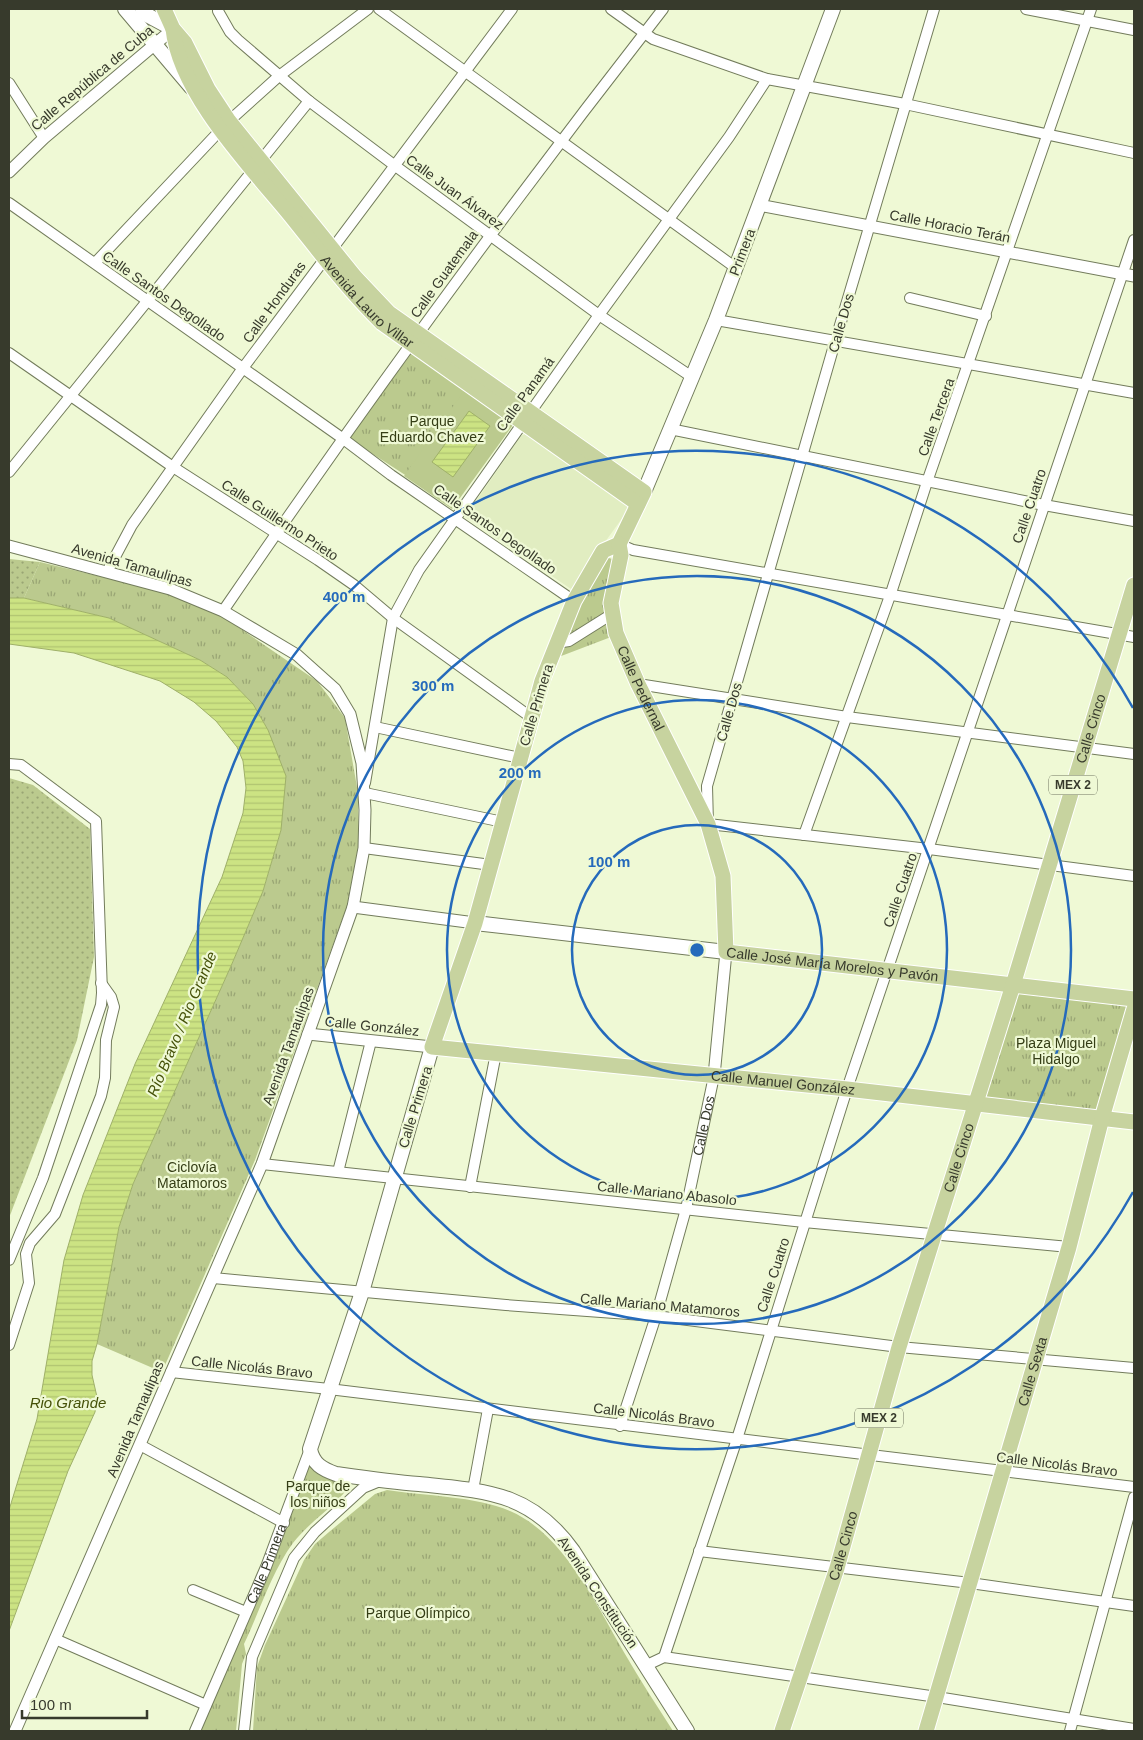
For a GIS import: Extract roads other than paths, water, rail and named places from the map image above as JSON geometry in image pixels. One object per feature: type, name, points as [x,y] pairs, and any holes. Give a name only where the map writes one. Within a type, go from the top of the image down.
[{"type":"main road","points":[[125,9],[196,92]]},
{"type":"main road","points":[[142,9],[147,15],[173,29]]},
{"type":"main road","name":"Avenida Lauro Villar","points":[[164,9],[173,29],[185,43],[225,125]]},
{"type":"main road","name":"Primera","points":[[641,498],[716,320],[833,9]]},
{"type":"main road","name":"Avenida Lauro Villar","points":[[173,29],[175,48],[196,92],[328,252],[355,296],[382,323],[414,339],[641,498]]},
{"type":"main road","points":[[619,544],[641,498]]},
{"type":"main road","name":"Calle Primera","points":[[310,1449],[362,1292],[432,1047],[475,924],[520,758],[556,643],[574,601],[603,551],[619,544]]},
{"type":"main road","name":"Calle Pedernal","points":[[619,544],[622,555],[611,603],[616,633],[638,684],[708,824]]},
{"type":"main road","name":"Calle Cinco","points":[[782,1731],[837,1568],[899,1347],[1013,985],[1084,748],[1127,635],[1134,585]]},
{"type":"main road","name":"Calle Dos","points":[[708,824],[723,876],[726,952]]},
{"type":"main road","name":"Calle José María Morelos y Pavón","points":[[475,924],[1134,999]]},
{"type":"main road","name":"Calle Sexta","points":[[926,1731],[1069,1247],[1102,1118],[1134,1009]]},
{"type":"main road","name":"Calle Manuel González","points":[[432,1047],[847,1089],[1134,1122]]},
{"type":"main road","name":"Avenida Constitución","points":[[310,1449],[315,1462],[324,1469],[336,1474],[502,1495],[540,1516],[557,1531],[573,1551],[647,1665],[687,1731]]},
{"type":"street","points":[[95,263],[225,125],[279,76],[368,9]]},
{"type":"street","points":[[379,9],[736,268]]},
{"type":"street","name":"Calle Honduras","points":[[107,572],[127,533],[243,368],[328,252],[512,9]]},
{"type":"street","points":[[611,9],[643,34],[653,39],[766,79],[905,104],[1134,153]]},
{"type":"street","name":"Calle Guatemala","points":[[223,611],[342,438],[490,235],[663,9]]},
{"type":"street","name":"Calle Dos","points":[[708,824],[708,786],[732,699],[934,9]]},
{"type":"street","points":[[1026,9],[1134,30]]},
{"type":"street","name":"Calle Tercera","points":[[804,835],[891,593],[927,482],[1049,135],[1091,9]]},
{"type":"street","name":"Calle Juan Álvarez","points":[[218,11],[230,32],[309,101],[599,314],[692,377]]},
{"type":"street","name":"Calle República de Cuba","points":[[9,172],[44,138],[173,29]]},
{"type":"street","name":"Calle Panamá","points":[[365,788],[393,618],[419,570],[599,314],[729,137],[766,79]]},
{"type":"street","points":[[9,83],[44,138]]},
{"type":"street","points":[[9,472],[309,101]]},
{"type":"street","name":"Calle Santos Degollado","points":[[9,203],[342,438],[391,475],[574,601]]},
{"type":"street","name":"Calle Horacio Terán","points":[[759,205],[1129,275]]},
{"type":"street","name":"Calle Cuatro","points":[[664,1657],[737,1439],[847,1089],[1006,615],[1084,384],[1129,275],[1134,240]]},
{"type":"street","points":[[910,298],[986,316]]},
{"type":"street","points":[[716,320],[1134,393]]},
{"type":"street","name":"Calle Guillermo Prieto","points":[[9,353],[173,467],[354,585],[393,618],[532,718]]},
{"type":"street","points":[[670,429],[927,482],[1134,521]]},
{"type":"street","points":[[619,544],[633,550],[770,572],[1127,635]]},
{"type":"street","name":"Avenida Tamaulipas","points":[[9,546],[170,589],[223,611],[297,655],[335,689],[350,714],[365,788],[364,848],[353,907],[262,1164],[15,1731]]},
{"type":"street","points":[[556,643],[569,641],[612,614]]},
{"type":"street","points":[[638,684],[846,717],[1134,754]]},
{"type":"street","points":[[375,726],[520,758]]},
{"type":"street","points":[[9,764],[21,765],[96,820],[101,982],[101,1005],[42,1178],[9,1260]]},
{"type":"street","points":[[365,788],[503,822]]},
{"type":"street","points":[[708,824],[929,848],[1134,876]]},
{"type":"street","points":[[364,848],[491,865]]},
{"type":"street","name":"Calle José María Morelos y Pavón","points":[[353,907],[475,924]]},
{"type":"street","name":"Calle Dos","points":[[620,1426],[656,1316],[686,1209],[714,1076],[726,952]]},
{"type":"street","points":[[9,1345],[29,1283],[26,1254],[30,1243],[55,1214],[100,1096],[104,1078],[106,1040],[114,1007],[111,997],[101,982]]},
{"type":"street","name":"Calle González","points":[[308,1034],[432,1047]]},
{"type":"street","points":[[338,1172],[371,1041]]},
{"type":"street","points":[[470,1187],[496,1053]]},
{"type":"street","name":"Calle Mariano Abasolo","points":[[262,1164],[804,1222],[1069,1247]]},
{"type":"street","name":"Calle Mariano Matamoros","points":[[213,1278],[656,1316],[770,1329],[899,1347],[1134,1368]]},
{"type":"street","name":"Calle Nicolás Bravo","points":[[172,1372],[329,1389],[620,1426],[1134,1487]]},
{"type":"street","points":[[473,1490],[488,1409]]},
{"type":"street","points":[[140,1446],[284,1523]]},
{"type":"street","name":"Calle Primera","points":[[195,1731],[284,1523],[310,1449]]},
{"type":"street","points":[[244,1731],[252,1657],[294,1558],[315,1532],[363,1488],[382,1480]]},
{"type":"street","points":[[1070,1731],[1134,1497]]},
{"type":"street","points":[[699,1551],[970,1583],[1134,1606]]},
{"type":"street","points":[[193,1590],[246,1612]]},
{"type":"street","points":[[55,1639],[206,1705]]},
{"type":"street","points":[[647,1665],[664,1657],[937,1697],[1134,1729]]},
{"type":"water","points":[[469,411],[490,426],[453,477],[432,462]]},
{"type":"water","name":"Rio Grande","points":[[9,598],[24,598],[109,618],[200,660],[227,677],[253,704],[268,730],[286,776],[281,830],[263,891],[133,1184],[119,1227],[97,1344],[92,1361],[92,1375],[97,1397],[95,1412],[68,1471],[9,1631],[9,1510],[37,1419],[64,1260],[83,1195],[135,1064],[222,877],[243,813],[246,788],[243,761],[237,747],[216,721],[194,702],[160,681],[74,653],[9,644]]},
{"type":"park label","name":"Parque Eduardo Chavez","points":[[432,430]]},
{"type":"park label","name":"Plaza Miguel Hidalgo","points":[[1056,1052]]},
{"type":"park label","name":"Ciclovía Matamoros","points":[[192,1176]]},
{"type":"park label","name":"Parque de los niños","points":[[318,1494]]},
{"type":"park label","name":"Parque Olímpico","points":[[418,1613]]},
{"type":"water label","name":"Río Bravo / Rio Grande","points":[[182,1024]]}]
